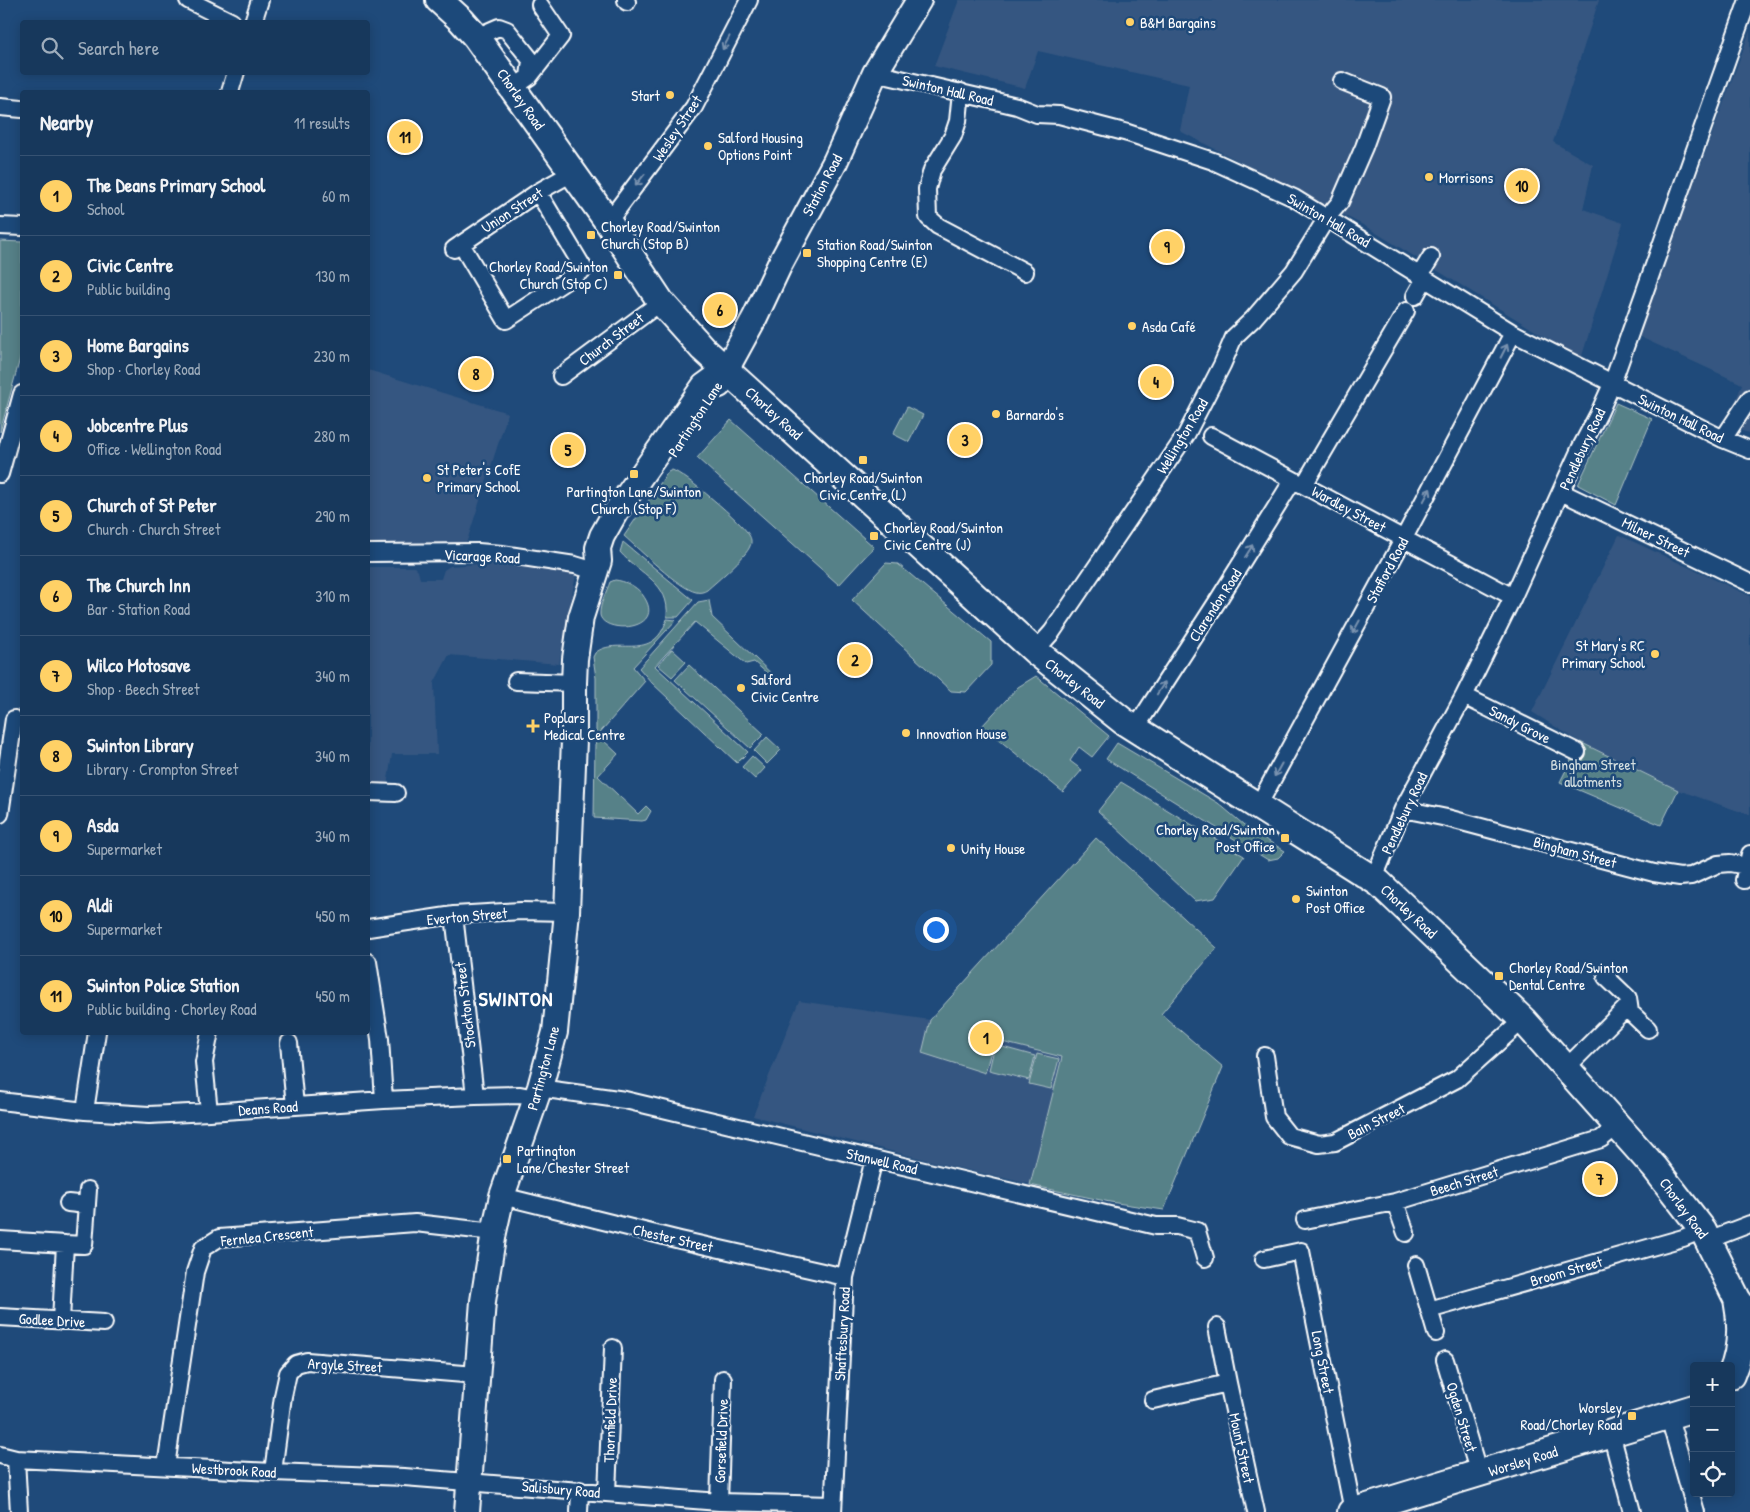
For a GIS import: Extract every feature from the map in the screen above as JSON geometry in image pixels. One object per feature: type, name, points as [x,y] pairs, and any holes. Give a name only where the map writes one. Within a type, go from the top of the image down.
[{"type":"main road","name":"Chorley Road","points":[[440,0],[521,82],[572,173],[608,222],[661,302],[697,343],[1034,651],[1135,729],[1373,880],[1401,903],[1523,1020],[1655,1168],[1705,1235],[1744,1308]]},
{"type":"main road","name":"Station Road","points":[[726,370],[835,162],[874,74],[919,0]]},
{"type":"main road","name":"Partington Lane","points":[[467,1512],[483,1301],[494,1232],[502,1196],[538,1092],[555,1032],[567,912],[574,740],[575,659],[582,616],[597,566],[598,548],[602,536],[615,513],[704,386],[726,370]]},
{"type":"main road","points":[[1735,1365],[1744,1308]]},
{"type":"main road","points":[[1735,1384],[1750,1371]]},
{"type":"main road","name":"Worsley Road","points":[[1352,1512],[1690,1409]]},
{"type":"street","points":[[188,0],[228,20]]},
{"type":"street","points":[[254,20],[260,0]]},
{"type":"street","name":"Wesley Street","points":[[608,222],[694,107],[750,0]]},
{"type":"street","name":"Pendlebury Road","points":[[1373,880],[1403,809],[1464,696],[1513,597],[1580,449],[1612,384],[1742,2]]},
{"type":"street","points":[[521,82],[561,36],[540,5]]},
{"type":"street","name":"Swinton Hall Road","points":[[874,74],[961,92],[1017,106],[1037,114],[1059,115],[1128,133],[1213,161],[1294,198],[1513,333],[1723,439],[1750,450]]},
{"type":"street","points":[[231,90],[235,75]]},
{"type":"street","name":"Wellington Road","points":[[1034,651],[1052,632],[1186,435],[1234,337],[1253,320],[1294,271],[1326,219],[1340,202],[1364,147],[1382,97],[1342,81]]},
{"type":"street","points":[[961,92],[958,121],[953,136],[932,170],[927,189],[928,217],[938,226],[1025,272]]},
{"type":"street","points":[[0,107],[20,108]]},
{"type":"street","name":"Union Street","points":[[538,192],[584,269],[506,320],[458,246],[538,192],[572,173]]},
{"type":"street","points":[[0,226],[20,227]]},
{"type":"street","points":[[1415,296],[1431,257]]},
{"type":"street","name":"Church Street","points":[[561,376],[661,302]]},
{"type":"street","name":"Clarendon Road","points":[[1135,729],[1217,602],[1299,483],[1406,311]]},
{"type":"street","name":"Stafford Road","points":[[1258,806],[1513,333]]},
{"type":"street","points":[[1723,439],[1750,398]]},
{"type":"street","points":[[0,474],[20,401]]},
{"type":"street","name":"Wardley Street","points":[[1211,436],[1513,597]]},
{"type":"street","name":"Milner Street","points":[[1561,492],[1750,583]]},
{"type":"street","name":"Vicarage Road","points":[[370,553],[478,552],[575,565],[597,566]]},
{"type":"street","points":[[516,680],[574,683]]},
{"type":"street","name":"Sandy Grove","points":[[1464,696],[1577,752]]},
{"type":"street","points":[[0,814],[12,719]]},
{"type":"street","points":[[370,792],[396,793]]},
{"type":"street","name":"Bingham Street","points":[[1403,809],[1447,818],[1654,873],[1680,877],[1691,876],[1718,864],[1730,862],[1747,867]]},
{"type":"street","name":"Everton Street","points":[[370,928],[454,915],[521,911],[567,912]]},
{"type":"street","name":"Stockton Street","points":[[454,915],[475,1096]]},
{"type":"street","points":[[370,975],[380,1039],[384,1100]]},
{"type":"street","points":[[1606,977],[1628,998],[1630,1012],[1648,1029]]},
{"type":"street","points":[[1565,1068],[1628,1006]]},
{"type":"street","name":"Bain Street","points":[[1265,1056],[1274,1117],[1289,1136],[1319,1144],[1334,1142],[1456,1079],[1523,1020]]},
{"type":"street","points":[[86,1111],[97,1035]]},
{"type":"street","points":[[209,1035],[204,1062],[209,1112]]},
{"type":"street","points":[[289,1043],[295,1106]]},
{"type":"street","name":"Stanwell Road","points":[[538,1092],[546,1089],[625,1100],[1156,1226],[1176,1226],[1197,1231],[1205,1258]]},
{"type":"street","name":"Deans Road","points":[[0,1101],[86,1111],[149,1114],[209,1112],[384,1100],[528,1095],[538,1092]]},
{"type":"street","name":"Beech Street","points":[[1305,1220],[1395,1202],[1601,1139],[1617,1126]]},
{"type":"street","name":"Shaftesbury Road","points":[[833,1509],[845,1277],[874,1159]]},
{"type":"street","name":"Chester Street","points":[[502,1196],[680,1240],[845,1277]]},
{"type":"street","points":[[0,1240],[84,1245],[88,1198],[68,1203]]},
{"type":"street","points":[[1395,1202],[1406,1233]]},
{"type":"street","name":"Fernlea Crescent","points":[[166,1466],[195,1272],[203,1248],[219,1238],[415,1223],[494,1232]]},
{"type":"street","name":"Broom Street","points":[[1429,1310],[1683,1238],[1705,1235],[1750,1224]]},
{"type":"street","points":[[61,1321],[65,1244]]},
{"type":"street","name":"Long Street","points":[[1264,1259],[1301,1251],[1352,1512]]},
{"type":"street","points":[[1416,1265],[1436,1333]]},
{"type":"street","name":"Godlee Drive","points":[[0,1317],[104,1323]]},
{"type":"street","name":"Mount Street","points":[[1217,1327],[1256,1512]]},
{"type":"street","name":"Thornfield Drive","points":[[607,1493],[613,1348]]},
{"type":"street","name":"Ogden Street","points":[[1445,1360],[1480,1474]]},
{"type":"street","name":"Argyle Street","points":[[273,1472],[283,1396],[288,1373],[296,1364],[307,1361],[476,1375]]},
{"type":"street","name":"Gorsefield Drive","points":[[719,1502],[724,1379]]},
{"type":"street","points":[[1153,1400],[1228,1383]]},
{"type":"street","points":[[1669,1417],[1696,1512]]},
{"type":"street","points":[[1611,1433],[1632,1512]]},
{"type":"street","points":[[8,1457],[19,1512]]},
{"type":"street","name":"Westbrook Road","points":[[8,1457],[273,1472],[404,1477],[468,1482]]},
{"type":"street","name":"Salisbury Road","points":[[468,1482],[833,1509]]},
{"type":"street","points":[[579,1512],[580,1490]]},
{"type":"shaded area","points":[[959,0],[1599,0],[1553,142],[1593,165],[1583,209],[1623,223],[1581,359],[1365,226],[1180,131],[1189,85],[1038,51],[1025,88],[934,66]]},
{"type":"shaded area","points":[[1750,31],[1750,433],[1726,427],[1742,384],[1638,336]]},
{"type":"shaded area","name":"St Peter's CofE Primary School","points":[[370,371],[508,413],[466,544],[370,543]]},
{"type":"shaded area","name":"St Mary's RC Primary School","points":[[1619,535],[1750,596],[1750,815],[1678,790],[1580,742],[1532,712]]},
{"type":"shaded area","points":[[496,563],[576,574],[559,664],[449,655],[434,683],[437,754],[392,754],[387,786],[370,785],[370,567],[414,567],[418,571],[420,579],[441,579],[444,570],[450,566]]},
{"type":"shaded area","points":[[1096,838],[1217,948],[1161,1014],[1223,1067],[1164,1210],[1110,1202],[950,1166],[753,1116],[799,1001],[930,1020]]},
{"type":"green space","points":[[0,241],[20,242],[20,358],[0,432]]},
{"type":"green space","points":[[1616,403],[1652,419],[1616,505],[1578,485]]},
{"type":"green space","points":[[907,407],[923,415],[909,442],[893,434]]},
{"type":"green space","points":[[731,420],[874,547],[839,585],[697,458]]},
{"type":"green space","points":[[672,470],[689,480],[725,510],[745,529],[751,539],[748,550],[731,569],[707,590],[702,592],[696,592],[679,584],[624,536],[668,472]]},
{"type":"green space","points":[[623,542],[693,600],[678,617],[667,617],[667,605],[664,595],[652,580],[620,552]]},
{"type":"green space","points":[[886,563],[898,564],[991,642],[991,665],[966,692],[951,691],[852,600]]},
{"type":"green space","points":[[615,580],[630,584],[642,594],[648,606],[648,616],[642,622],[633,626],[622,627],[604,621],[600,615],[610,582]]},
{"type":"green space","points":[[709,600],[712,617],[778,680],[775,680],[754,662],[746,664],[695,622],[655,666],[748,752],[737,763],[652,683],[639,668],[698,602]]},
{"type":"green space","points":[[667,619],[676,620],[633,667],[645,681],[596,737],[596,678],[593,657],[595,653],[604,648],[644,645],[653,641],[661,633]]},
{"type":"green space","points":[[672,649],[686,662],[672,677],[658,665]]},
{"type":"green space","points":[[689,665],[764,734],[750,748],[675,680]]},
{"type":"green space","points":[[1036,676],[1109,736],[1092,757],[1079,747],[1070,761],[1082,770],[1063,792],[982,726],[1018,687]]},
{"type":"green space","points":[[767,737],[781,750],[767,764],[754,751]]},
{"type":"green space","points":[[601,738],[618,754],[598,776],[638,814],[646,806],[651,811],[646,820],[594,818],[595,744]]},
{"type":"green space","name":"Bingham Street allotments","points":[[1580,742],[1678,790],[1661,825],[1560,782]]},
{"type":"green space","points":[[1117,743],[1218,803],[1250,830],[1285,851],[1278,858],[1268,860],[1106,759]]},
{"type":"green space","points":[[752,756],[765,768],[755,779],[742,767]]},
{"type":"green space","points":[[1121,782],[1244,856],[1215,898],[1195,901],[1098,811]]},
{"type":"green space","points":[[1096,838],[1217,948],[1161,1014],[1223,1067],[1164,1210],[1110,1202],[1030,1185],[1062,1057],[994,1040],[985,1073],[922,1053],[930,1020]]},
{"type":"green space","points":[[995,1045],[1035,1056],[1029,1080],[989,1070]]},
{"type":"green space","points":[[1037,1054],[1059,1059],[1051,1089],[1029,1084]]},
{"type":"place","name":"B&M Bargains","points":[[1130,22]]},
{"type":"place","name":"Start","points":[[670,95]]},
{"type":"place","name":"Swinton Police Station","points":[[405,137]]},
{"type":"place","name":"Salford Housing Options Point","points":[[708,146]]},
{"type":"place","name":"Morrisons","points":[[1429,177]]},
{"type":"place","name":"Aldi","points":[[1522,186]]},
{"type":"place","name":"Chorley Road/Swinton Church (Stop B)","points":[[591,235]]},
{"type":"place","name":"Asda","points":[[1167,247]]},
{"type":"place","name":"Station Road/Swinton Shopping Centre (E)","points":[[807,253]]},
{"type":"place","name":"Chorley Road/Swinton Church (Stop C)","points":[[618,275]]},
{"type":"place","name":"The Church Inn","points":[[720,310]]},
{"type":"place","name":"Asda Café","points":[[1132,326]]},
{"type":"place","name":"Swinton Library","points":[[476,374]]},
{"type":"place","name":"Jobcentre Plus","points":[[1156,382]]},
{"type":"place","name":"Barnardo's","points":[[996,414]]},
{"type":"place","name":"Home Bargains","points":[[965,440]]},
{"type":"place","name":"Church of St Peter","points":[[568,450]]},
{"type":"place","name":"Chorley Road/Swinton Civic Centre (L)","points":[[863,460]]},
{"type":"place","name":"Partington Lane/Swinton Church (Stop F)","points":[[634,474]]},
{"type":"place","name":"St Peter's CofE Primary School","points":[[427,478]]},
{"type":"place","name":"Chorley Road/Swinton Civic Centre (J)","points":[[874,536]]},
{"type":"place","name":"St Mary's RC Primary School","points":[[1655,654]]},
{"type":"place","name":"Civic Centre","points":[[855,660]]},
{"type":"place","name":"Salford Civic Centre","points":[[741,688]]},
{"type":"place","name":"Poplars Medical Centre","points":[[533,726]]},
{"type":"place","name":"Innovation House","points":[[906,733]]},
{"type":"place","name":"Chorley Road/Swinton Post Office","points":[[1285,838]]},
{"type":"place","name":"Unity House","points":[[951,848]]},
{"type":"place","name":"Swinton Post Office","points":[[1296,899]]},
{"type":"place","name":"Chorley Road/Swinton Dental Centre","points":[[1499,976]]},
{"type":"place","name":"The Deans Primary School","points":[[986,1038]]},
{"type":"place","name":"Partington Lane/Chester Street","points":[[507,1159]]},
{"type":"place","name":"Wilco Motosave","points":[[1600,1179]]},
{"type":"place","name":"Worsley Road/Chorley Road","points":[[1632,1416]]},
{"type":"district","name":"SWINTON","points":[[516,998]]}]
